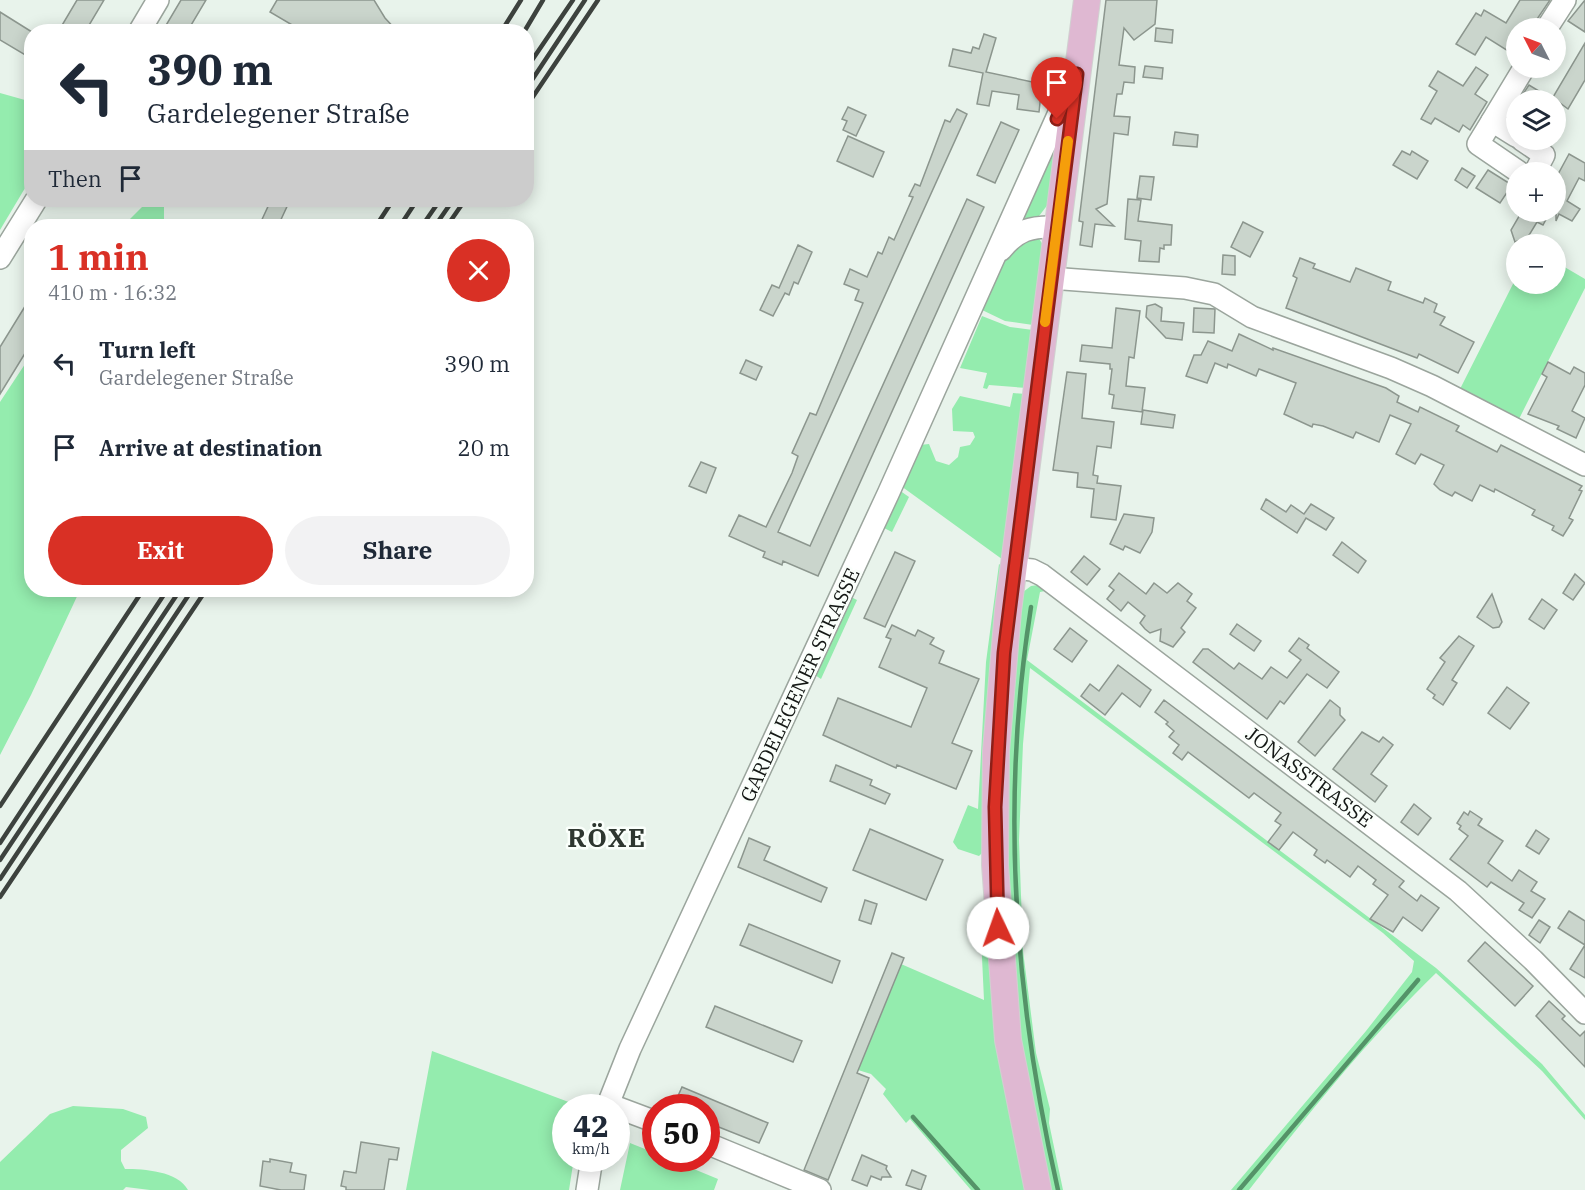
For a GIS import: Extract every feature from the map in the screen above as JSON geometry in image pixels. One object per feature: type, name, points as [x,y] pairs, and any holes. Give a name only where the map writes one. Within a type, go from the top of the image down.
[{"type":"main road","points":[[1038,1190],[1008,1040],[995,865],[999,703],[1056,227],[1087,0]]},
{"type":"street","points":[[144,24],[158,0]]},
{"type":"street","points":[[1553,18],[1564,0]]},
{"type":"street","name":"GARDELEGENER STRASSE","points":[[612,1094],[634,1039],[874,525],[1077,74]]},
{"type":"street","points":[[1506,164],[1480,148],[1479,141],[1518,78]]},
{"type":"street","points":[[1492,121],[1506,130]]},
{"type":"street","points":[[1537,150],[1544,155],[1540,162]]},
{"type":"street","points":[[0,258],[24,219]]},
{"type":"street","name":"GARDELEGENER STRASSE","points":[[991,262],[1013,237],[1028,228],[1056,227]]},
{"type":"street","points":[[1050,278],[1185,288],[1214,294],[1252,317],[1424,383],[1585,465]]},
{"type":"street","name":"JONASSTRASSE","points":[[1014,568],[1032,570],[1042,575],[1458,891],[1533,960],[1585,1013]]},
{"type":"street","points":[[720,1149],[820,1190]]},
{"type":"street","points":[[587,1190],[590,1172]]},
{"type":"green space","points":[[0,93],[24,100],[24,190],[0,230]]},
{"type":"green space","points":[[1054,148],[1049,203],[1039,216],[1017,226]]},
{"type":"green space","points":[[142,207],[164,207],[164,219],[130,219]]},
{"type":"green space","points":[[1038,237],[1043,245],[1033,325],[1005,321],[980,309],[1008,256],[1026,241]]},
{"type":"green space","points":[[1566,268],[1585,279],[1585,288],[1519,419],[1460,389],[1508,294],[1566,294]]},
{"type":"green space","points":[[982,316],[1010,327],[1033,330],[1027,388],[989,385],[987,389],[983,388],[987,373],[960,368]]},
{"type":"green space","points":[[24,366],[24,597],[77,597],[0,755],[0,402]]},
{"type":"green space","points":[[1013,393],[1026,394],[1006,562],[901,486],[920,445],[929,444],[936,461],[949,465],[958,457],[960,447],[970,445],[975,437],[973,432],[953,431],[952,409],[960,396],[1010,407]]},
{"type":"green space","points":[[899,490],[909,497],[892,532],[882,527]]},
{"type":"green space","points":[[999,564],[1004,568],[983,852],[979,856],[958,849],[953,842],[968,805],[978,809],[986,662]]},
{"type":"green space","points":[[1031,586],[1046,586],[1045,591],[1040,592],[1027,660],[1436,968],[1542,1064],[1585,1115],[1585,1120],[1542,1071],[1436,973],[1386,1024],[1339,1078],[1249,1190],[1231,1190],[1366,1031],[1412,972],[1414,961],[1383,933],[1030,668],[1023,744],[1019,840],[1023,951],[1036,1053],[1050,1109],[1049,1123],[1063,1190],[1049,1190],[1022,1056],[1010,940],[1008,882],[1008,766],[1016,650],[1023,592]]},
{"type":"green space","points":[[849,596],[857,600],[821,679],[815,675]]},
{"type":"green space","points":[[981,936],[991,937],[1028,1190],[971,1190],[910,1119],[906,1123],[883,1094],[886,1089],[871,1074],[858,1070],[901,964],[984,1000]]},
{"type":"green space","points":[[432,1051],[552,1096],[552,1172],[572,1172],[569,1190],[406,1190]]},
{"type":"green space","points":[[73,1106],[123,1109],[146,1117],[148,1128],[121,1150],[121,1161],[125,1169],[169,1175],[177,1179],[188,1190],[150,1190],[126,1187],[123,1190],[0,1190],[0,1162],[50,1114]]},
{"type":"green space","points":[[630,1143],[642,1148],[642,1172],[701,1172],[718,1179],[714,1190],[620,1190],[624,1172],[630,1172]]},
{"type":"building","points":[[77,0],[104,0],[90,24],[63,24]]},
{"type":"building","points":[[181,0],[206,0],[192,24],[167,24]]},
{"type":"building","points":[[277,0],[374,0],[391,24],[290,24],[270,12]]},
{"type":"building","points":[[1106,0],[1157,0],[1155,24],[1134,40],[1124,28],[1119,65],[1135,67],[1134,83],[1124,82],[1122,94],[1117,94],[1114,116],[1130,117],[1128,135],[1114,133],[1107,204],[1096,209],[1114,226],[1095,224],[1092,247],[1080,245],[1083,222],[1079,221]]},
{"type":"building","points":[[1520,0],[1550,0],[1538,18],[1509,18]]},
{"type":"building","points":[[1585,0],[1585,32],[1568,21]]},
{"type":"building","points":[[1484,10],[1506,23],[1506,50],[1486,37],[1475,55],[1456,44],[1476,13],[1481,16]]},
{"type":"building","points":[[0,12],[24,27],[24,54],[0,40]]},
{"type":"building","points":[[1156,28],[1173,30],[1172,43],[1155,41]]},
{"type":"building","points":[[984,34],[996,38],[986,72],[1042,84],[1039,112],[1017,109],[1019,95],[992,91],[989,106],[977,104],[983,73],[949,66],[953,49],[971,53],[973,47],[979,49]]},
{"type":"building","points":[[1585,43],[1585,80],[1568,109],[1566,108],[1566,90],[1557,90]]},
{"type":"building","points":[[1145,66],[1163,68],[1162,79],[1143,77]]},
{"type":"building","points":[[1476,67],[1488,75],[1475,94],[1487,102],[1470,130],[1463,125],[1459,132],[1435,118],[1431,124],[1421,119],[1437,91],[1429,86],[1438,71],[1463,86]]},
{"type":"building","points":[[1529,85],[1537,90],[1526,90]]},
{"type":"building","points":[[848,107],[866,115],[856,136],[843,130],[847,121],[842,119]]},
{"type":"building","points":[[957,109],[967,114],[778,532],[810,546],[967,199],[984,207],[818,576],[783,561],[782,565],[763,557],[765,552],[729,536],[739,515],[766,527],[798,456],[792,453],[810,413],[816,415],[863,303],[855,300],[859,290],[844,284],[850,269],[867,277],[878,252],[882,254],[889,237],[894,240],[913,197],[909,196],[915,184],[920,186],[945,120],[950,122]]},
{"type":"building","points":[[1001,122],[1019,130],[995,183],[977,175]]},
{"type":"building","points":[[1175,132],[1198,135],[1197,147],[1173,145]]},
{"type":"building","points":[[848,136],[884,152],[873,177],[837,161]]},
{"type":"building","points":[[1402,151],[1410,155],[1412,151],[1428,161],[1417,179],[1393,165]]},
{"type":"building","points":[[1569,154],[1585,163],[1585,181],[1579,178],[1567,201],[1580,209],[1572,221],[1566,218],[1565,162]]},
{"type":"building","points":[[1462,168],[1475,176],[1467,188],[1455,180]]},
{"type":"building","points":[[1488,170],[1506,181],[1506,194],[1500,203],[1476,188]]},
{"type":"building","points":[[1140,176],[1154,177],[1151,200],[1137,198]]},
{"type":"building","points":[[1128,199],[1141,200],[1138,221],[1172,225],[1171,245],[1164,245],[1164,249],[1160,248],[1159,262],[1139,261],[1141,241],[1125,239]]},
{"type":"building","points":[[268,207],[287,207],[281,219],[262,219]]},
{"type":"building","points":[[1243,222],[1263,232],[1250,257],[1231,247]]},
{"type":"building","points":[[1516,222],[1537,222],[1530,234],[1512,234],[1511,230]]},
{"type":"building","points":[[798,245],[812,252],[798,284],[794,282],[789,295],[785,293],[773,316],[760,310],[772,285],[779,288]]},
{"type":"building","points":[[1223,255],[1235,256],[1235,275],[1222,274]]},
{"type":"building","points":[[1300,258],[1315,264],[1313,268],[1350,282],[1356,268],[1391,282],[1388,290],[1423,303],[1425,298],[1437,304],[1434,312],[1445,317],[1440,325],[1474,342],[1458,373],[1419,354],[1417,358],[1286,308],[1297,278],[1293,276]]},
{"type":"building","points":[[1155,304],[1162,308],[1161,321],[1184,323],[1182,340],[1166,338],[1146,317],[1147,306]]},
{"type":"building","points":[[24,308],[24,355],[0,394],[0,347]]},
{"type":"building","points":[[1116,308],[1140,311],[1134,358],[1129,357],[1126,386],[1145,388],[1142,412],[1112,408],[1114,395],[1109,394],[1112,369],[1110,369],[1110,364],[1080,361],[1082,345],[1112,348]]},
{"type":"building","points":[[1194,308],[1215,309],[1214,333],[1193,332]]},
{"type":"building","points":[[1239,334],[1273,350],[1273,348],[1386,388],[1399,396],[1397,402],[1418,412],[1420,407],[1459,426],[1456,431],[1497,452],[1501,445],[1582,486],[1579,490],[1582,491],[1569,518],[1573,520],[1563,536],[1552,530],[1554,526],[1532,515],[1535,510],[1495,489],[1494,492],[1480,485],[1472,501],[1455,492],[1452,496],[1440,490],[1434,484],[1444,465],[1421,454],[1415,464],[1396,454],[1411,424],[1390,415],[1379,442],[1356,432],[1353,438],[1323,426],[1313,424],[1312,427],[1284,414],[1296,383],[1259,369],[1256,376],[1228,364],[1227,368],[1215,363],[1207,383],[1186,376],[1194,355],[1201,355],[1208,341],[1232,351]]},
{"type":"building","points":[[746,360],[762,367],[756,380],[740,373]]},
{"type":"building","points":[[1548,362],[1570,374],[1574,367],[1585,373],[1585,385],[1572,411],[1585,418],[1576,438],[1557,429],[1559,426],[1528,414],[1547,377],[1542,374]]},
{"type":"building","points":[[1067,372],[1086,374],[1082,418],[1114,422],[1111,448],[1097,446],[1093,475],[1098,476],[1097,483],[1121,486],[1116,520],[1091,517],[1094,489],[1077,487],[1078,473],[1053,470]]},
{"type":"building","points":[[1143,410],[1175,415],[1173,428],[1141,424]]},
{"type":"building","points":[[701,462],[716,468],[706,493],[689,486]]},
{"type":"building","points":[[1266,499],[1286,512],[1291,505],[1304,514],[1311,504],[1334,518],[1326,530],[1306,518],[1297,533],[1261,509]]},
{"type":"building","points":[[1124,514],[1154,518],[1152,532],[1140,553],[1125,546],[1123,550],[1110,544]]},
{"type":"building","points":[[1342,542],[1366,561],[1358,573],[1333,555]]},
{"type":"building","points":[[895,552],[915,561],[885,627],[864,618]]},
{"type":"building","points":[[1084,556],[1100,569],[1087,585],[1071,572]]},
{"type":"building","points":[[1119,573],[1146,594],[1154,583],[1167,593],[1178,583],[1192,594],[1187,601],[1196,608],[1181,628],[1185,632],[1173,647],[1160,641],[1161,629],[1150,633],[1145,629],[1140,623],[1145,616],[1128,602],[1121,611],[1107,599],[1114,590],[1109,586]]},
{"type":"building","points":[[1575,574],[1585,583],[1573,600],[1563,593]]},
{"type":"building","points":[[1492,594],[1502,622],[1499,627],[1493,628],[1477,617]]},
{"type":"building","points":[[1542,599],[1557,610],[1544,629],[1529,619]]},
{"type":"building","points":[[1237,624],[1261,641],[1254,651],[1230,634]]},
{"type":"building","points":[[892,625],[915,636],[918,630],[934,638],[930,644],[944,651],[939,663],[979,679],[952,743],[972,751],[956,789],[897,765],[896,768],[823,735],[838,698],[911,727],[927,688],[879,667],[891,639],[886,637]]},
{"type":"building","points":[[1070,628],[1087,641],[1072,662],[1054,649]]},
{"type":"building","points":[[1459,636],[1474,646],[1452,680],[1457,683],[1443,705],[1433,698],[1435,695],[1427,689],[1445,662],[1440,658]]},
{"type":"building","points":[[1299,638],[1309,645],[1307,648],[1339,672],[1327,688],[1307,674],[1284,704],[1280,701],[1267,719],[1193,662],[1203,649],[1208,649],[1234,669],[1239,663],[1262,679],[1271,667],[1287,678],[1301,660],[1289,651]]},
{"type":"building","points":[[1118,665],[1151,690],[1140,707],[1122,693],[1105,715],[1081,696],[1090,684],[1099,691]]},
{"type":"building","points":[[1507,687],[1529,703],[1510,729],[1488,713]]},
{"type":"building","points":[[1164,700],[1404,881],[1399,887],[1417,901],[1421,895],[1439,908],[1422,931],[1403,917],[1393,932],[1370,919],[1388,895],[1373,884],[1376,880],[1358,866],[1350,877],[1327,860],[1325,863],[1314,855],[1317,850],[1293,832],[1279,850],[1268,842],[1281,825],[1275,821],[1281,813],[1254,793],[1249,798],[1188,752],[1182,760],[1173,753],[1179,745],[1169,737],[1174,731],[1166,724],[1168,722],[1155,712]]},
{"type":"building","points":[[1330,700],[1340,708],[1340,715],[1345,720],[1315,756],[1298,742]]},
{"type":"building","points":[[1362,732],[1379,742],[1383,737],[1393,745],[1371,774],[1387,786],[1375,802],[1333,769]]},
{"type":"building","points":[[836,765],[872,780],[870,785],[890,794],[885,804],[830,781]]},
{"type":"building","points":[[1414,804],[1431,818],[1418,835],[1401,822]]},
{"type":"building","points":[[1470,811],[1482,819],[1478,825],[1503,841],[1488,863],[1512,881],[1519,870],[1537,882],[1531,891],[1545,899],[1532,918],[1519,910],[1524,903],[1491,882],[1487,887],[1450,859],[1468,836],[1459,829],[1461,826],[1457,823],[1464,812],[1468,815]]},
{"type":"building","points":[[870,829],[943,860],[926,900],[853,870]]},
{"type":"building","points":[[1536,830],[1549,839],[1539,854],[1526,846]]},
{"type":"building","points":[[749,838],[770,847],[764,860],[827,888],[821,902],[738,867]]},
{"type":"building","points":[[865,900],[877,904],[871,924],[859,920]]},
{"type":"building","points":[[1569,911],[1585,921],[1585,945],[1558,928]]},
{"type":"building","points":[[1539,920],[1550,927],[1540,943],[1529,935]]},
{"type":"building","points":[[749,924],[840,961],[832,983],[740,945]]},
{"type":"building","points":[[1485,942],[1533,986],[1515,1006],[1468,961]]},
{"type":"building","points":[[1585,945],[1585,978],[1570,969]]},
{"type":"building","points":[[892,953],[904,958],[857,1073],[869,1078],[828,1180],[804,1170]]},
{"type":"building","points":[[1549,1001],[1565,1016],[1562,1019],[1580,1036],[1585,1031],[1585,1067],[1536,1016]]},
{"type":"building","points":[[715,1006],[802,1041],[793,1062],[706,1027]]},
{"type":"building","points":[[682,1087],[699,1094],[679,1094]]},
{"type":"building","points":[[720,1103],[768,1123],[759,1143],[720,1128]]},
{"type":"building","points":[[361,1142],[399,1148],[397,1160],[389,1159],[384,1190],[346,1190],[346,1187],[341,1186],[344,1171],[356,1173]]},
{"type":"building","points":[[862,1155],[887,1166],[886,1169],[891,1177],[882,1177],[881,1180],[871,1176],[867,1186],[852,1180]]},
{"type":"building","points":[[270,1159],[292,1163],[290,1172],[306,1175],[304,1190],[281,1190],[260,1186],[263,1161],[270,1162]]},
{"type":"building","points":[[912,1170],[926,1176],[921,1190],[906,1185]]},
{"type":"waterway","points":[[1031,607],[1021,680],[1016,754],[1014,827],[1016,900],[1031,1045],[1058,1190]]},
{"type":"waterway","points":[[1239,1190],[1418,980]]},
{"type":"waterway","points":[[913,1117],[978,1190]]},
{"type":"railway","points":[[506,24],[521,0]]},
{"type":"railway","points":[[529,24],[543,0]]},
{"type":"railway","points":[[534,57],[573,0]]},
{"type":"railway","points":[[534,77],[585,0]]},
{"type":"railway","points":[[534,95],[598,0]]},
{"type":"railway","points":[[381,219],[388,207]]},
{"type":"railway","points":[[405,219],[412,207]]},
{"type":"railway","points":[[427,219],[435,207]]},
{"type":"railway","points":[[440,219],[448,207]]},
{"type":"railway","points":[[452,219],[460,207]]},
{"type":"railway","points":[[0,806],[138,597]]},
{"type":"railway","points":[[0,843],[162,597]]},
{"type":"railway","points":[[0,860],[175,597]]},
{"type":"railway","points":[[0,879],[187,597]]},
{"type":"railway","points":[[0,897],[201,597]]},
{"type":"slow traffic","points":[[1045,322],[1068,141]]},
{"type":"district","name":"RÖXE","points":[[607,838]]},
{"type":"route","points":[[998,928],[995,807],[999,703],[1008,611],[1077,74],[1057,119]]}]
